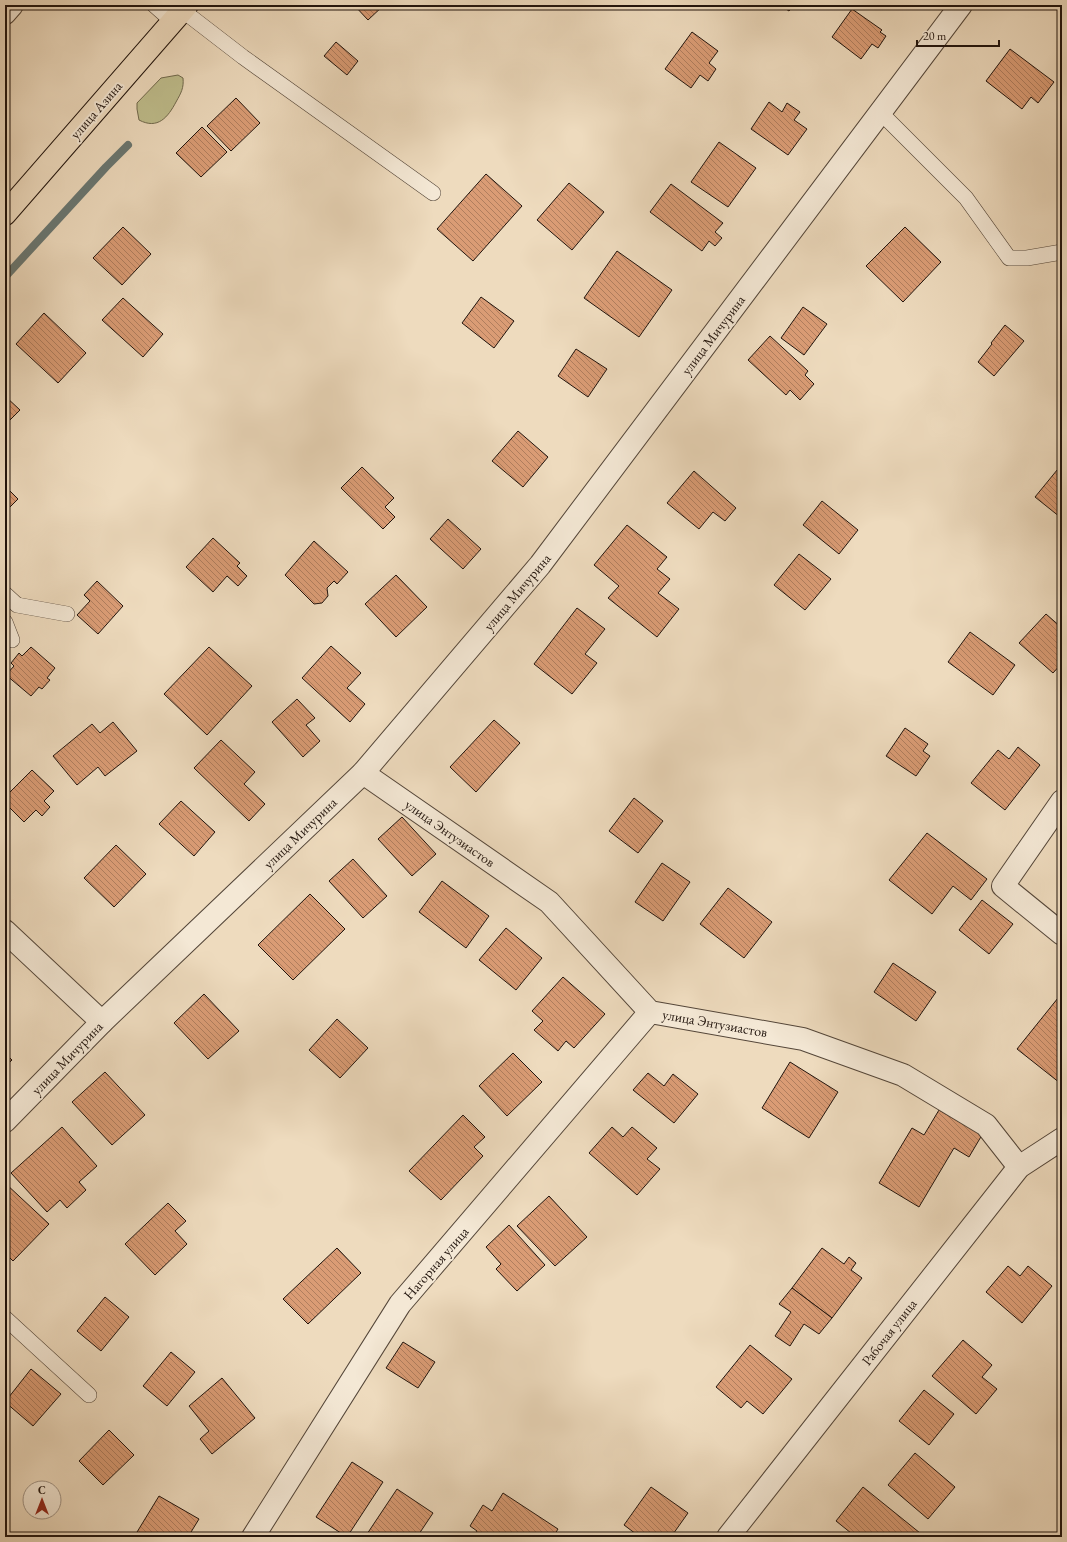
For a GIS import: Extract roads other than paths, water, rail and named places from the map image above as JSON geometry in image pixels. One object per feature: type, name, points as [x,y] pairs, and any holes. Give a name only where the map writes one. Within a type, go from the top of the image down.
[{"type":"main road","name":"улица Азина","points":[[5,214],[180,12]]},
{"type":"street","points":[[5,14],[12,5]]},
{"type":"street","name":"улица Мичурина","points":[[5,1121],[102,1022],[363,773],[540,565],[961,5]]},
{"type":"street","name":"улица Энтузиастов","points":[[363,773],[549,902],[650,1012],[803,1039],[903,1075],[986,1125],[1019,1167]]},
{"type":"street","points":[[1062,801],[1003,886],[1062,934]]},
{"type":"street","points":[[5,931],[102,1022]]},
{"type":"street","name":"Нагорная улица","points":[[253,1537],[400,1304],[650,1012]]},
{"type":"street","name":"Рабочая улица","points":[[728,1537],[1019,1167],[1062,1139]]},
{"type":"lane","points":[[154,5],[180,12],[433,193]]},
{"type":"lane","points":[[880,112],[966,198],[1009,258],[1026,258],[1062,252]]},
{"type":"lane","points":[[5,594],[17,605],[68,614]]},
{"type":"lane","points":[[5,622],[12,640]]},
{"type":"lane","points":[[5,1318],[89,1395]]},
{"type":"waterway","points":[[5,277],[128,145]]}]
